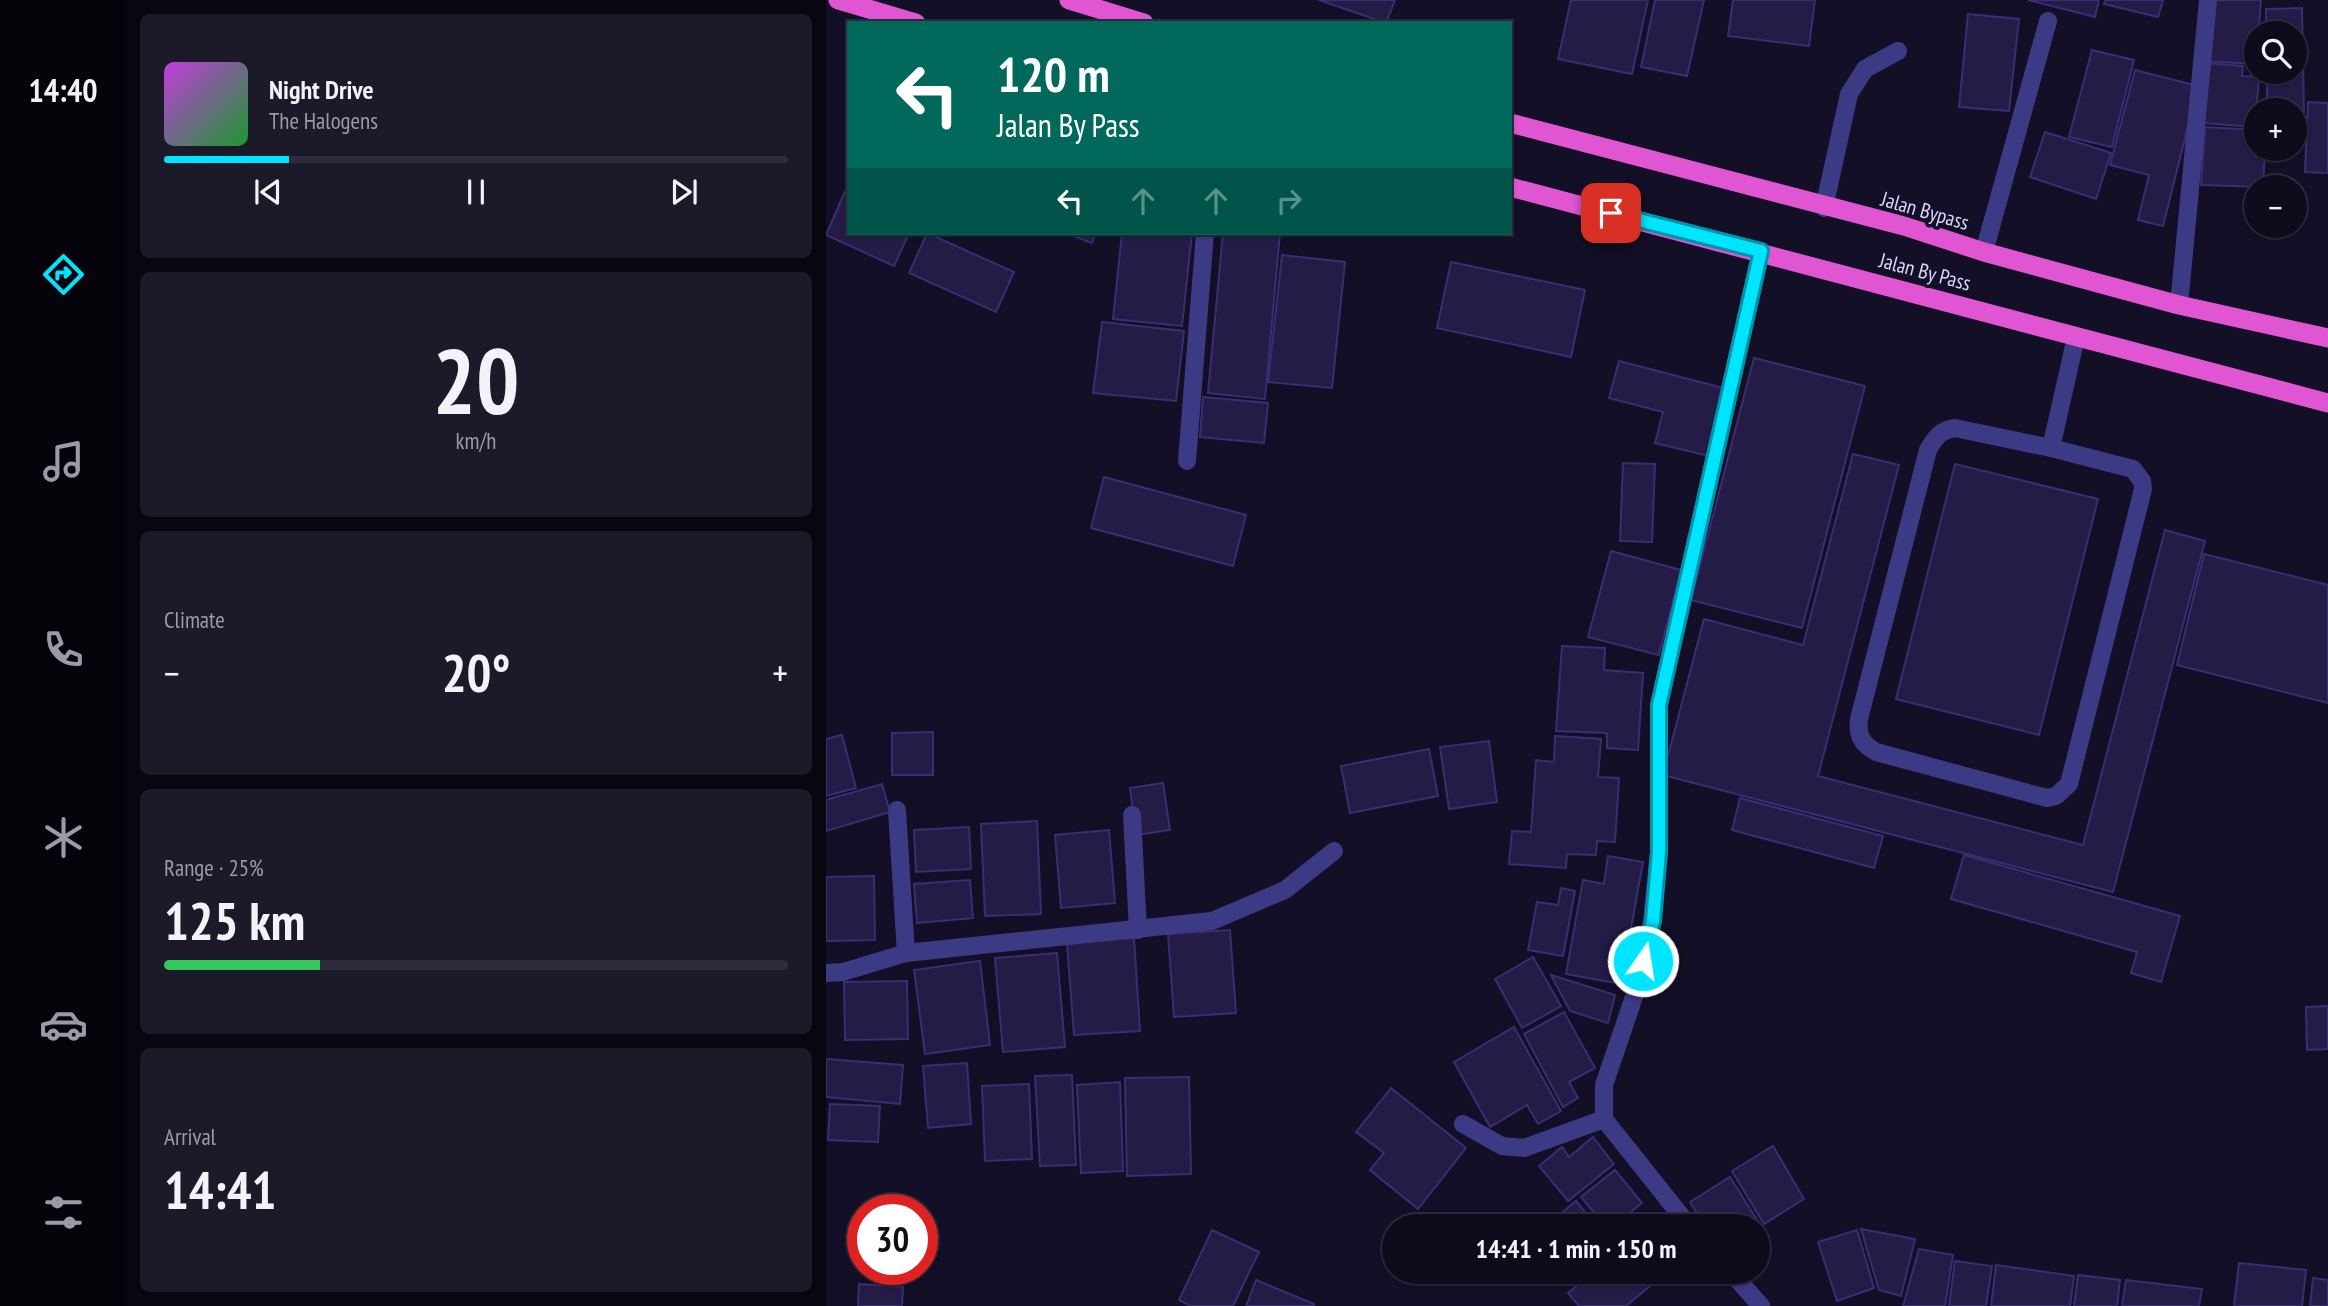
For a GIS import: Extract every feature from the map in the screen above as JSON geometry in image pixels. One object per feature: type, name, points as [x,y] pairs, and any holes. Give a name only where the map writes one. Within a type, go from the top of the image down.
[{"type":"highway","points":[[838,0],[909,21]]},
{"type":"highway","points":[[1069,0],[1137,21]]},
{"type":"highway","name":"Jalan Bypass","points":[[1512,124],[1824,208],[1904,226],[1984,252],[2179,305],[2328,338]]},
{"type":"highway","name":"Jalan By Pass","points":[[1512,188],[1761,251],[2328,403]]},
{"type":"street","points":[[2179,305],[2208,0]]},
{"type":"street","points":[[1984,252],[2048,21]]},
{"type":"street","points":[[1824,208],[1849,94],[1865,69],[1898,51]]},
{"type":"street","points":[[1187,461],[1205,235]]},
{"type":"street","points":[[1680,1214],[1604,1119],[1604,1085],[1635,995],[1653,921],[1659,852],[1659,705],[1761,251]]},
{"type":"street","points":[[2051,448],[2076,337]]},
{"type":"street","points":[[1955,428],[2051,448],[2133,469],[2142,481],[2143,489],[2069,784],[2056,796],[2047,798],[1876,752],[1860,738],[1859,719],[1928,450],[1934,439],[1940,433],[1955,428]]},
{"type":"street","points":[[897,810],[906,953]]},
{"type":"street","points":[[1132,815],[1138,930]]},
{"type":"street","points":[[826,973],[843,972],[906,953],[1212,921],[1248,908],[1285,890],[1334,851]]},
{"type":"street","points":[[1463,1124],[1502,1146],[1524,1148],[1604,1119]]},
{"type":"street","points":[[1742,1284],[1761,1306]]},
{"type":"building","points":[[1319,0],[1395,0],[1387,21]]},
{"type":"building","points":[[1571,0],[1648,0],[1632,74],[1558,59]]},
{"type":"building","points":[[1655,0],[1704,0],[1687,76],[1641,67]]},
{"type":"building","points":[[1733,0],[1815,0],[1809,46],[1728,36]]},
{"type":"building","points":[[2028,0],[2099,0],[2095,17]]},
{"type":"building","points":[[2105,0],[2163,0],[2158,17],[2104,4]]},
{"type":"building","points":[[2210,0],[2261,0],[2259,21],[2244,21],[2244,63],[2205,61]]},
{"type":"building","points":[[2302,8],[2302,21],[2266,21],[2266,9]]},
{"type":"building","points":[[1968,14],[2019,19],[2009,111],[1959,107]]},
{"type":"building","points":[[2092,50],[2134,60],[2112,147],[2069,137]]},
{"type":"building","points":[[2206,63],[2243,66],[2244,84],[2258,84],[2257,98],[2244,98],[2244,126],[2202,123]]},
{"type":"building","points":[[2135,70],[2198,86],[2163,226],[2138,220],[2149,175],[2110,165]]},
{"type":"building","points":[[2267,84],[2303,84],[2304,98],[2267,98]]},
{"type":"building","points":[[2308,102],[2328,103],[2328,173],[2305,172]]},
{"type":"building","points":[[2205,127],[2244,129],[2244,161],[2264,161],[2264,175],[2244,175],[2244,186],[2201,185]]},
{"type":"building","points":[[2045,132],[2111,153],[2096,199],[2030,177]]},
{"type":"building","points":[[847,187],[847,235],[908,235],[894,266],[826,235]]},
{"type":"building","points":[[926,235],[1014,272],[996,312],[909,273]]},
{"type":"building","points":[[1070,235],[1095,235],[1092,243]]},
{"type":"building","points":[[1122,235],[1192,235],[1182,326],[1113,319]]},
{"type":"building","points":[[1223,235],[1280,235],[1265,399],[1208,393]]},
{"type":"building","points":[[1282,255],[1345,262],[1332,388],[1268,382]]},
{"type":"building","points":[[1451,262],[1585,290],[1571,357],[1437,328]]},
{"type":"building","points":[[1102,322],[1184,331],[1176,401],[1093,393]]},
{"type":"building","points":[[1754,358],[1865,386],[1802,628],[1691,600]]},
{"type":"building","points":[[1619,361],[1727,389],[1709,456],[1655,443],[1663,412],[1609,398]]},
{"type":"building","points":[[1203,397],[1268,403],[1264,443],[1200,437]]},
{"type":"building","points":[[1853,454],[1899,465],[1818,776],[2083,845],[2165,530],[2205,541],[2113,892],[1663,775],[1704,619],[1803,645]]},
{"type":"building","points":[[1623,463],[1655,464],[1652,542],[1620,541]]},
{"type":"building","points":[[1955,464],[2098,499],[2039,735],[1896,699]]},
{"type":"building","points":[[1104,477],[1246,515],[1233,566],[1091,528]]},
{"type":"building","points":[[1611,551],[1681,570],[1659,655],[1588,637]]},
{"type":"building","points":[[2204,554],[2328,585],[2328,703],[2177,665]]},
{"type":"building","points":[[1562,646],[1605,648],[1604,670],[1643,673],[1638,750],[1607,748],[1607,733],[1556,731]]},
{"type":"building","points":[[933,732],[933,775],[892,775],[892,733]]},
{"type":"building","points":[[842,735],[856,788],[826,796],[826,739]]},
{"type":"building","points":[[1555,736],[1601,739],[1598,777],[1619,778],[1615,842],[1597,841],[1596,855],[1567,854],[1566,868],[1509,864],[1512,831],[1531,832],[1536,760],[1554,762]]},
{"type":"building","points":[[1489,741],[1497,802],[1449,809],[1440,747]]},
{"type":"building","points":[[1429,749],[1438,796],[1350,813],[1341,766]]},
{"type":"building","points":[[1163,783],[1170,830],[1136,835],[1130,788]]},
{"type":"building","points":[[882,784],[890,812],[826,831],[826,800]]},
{"type":"building","points":[[1740,798],[1883,836],[1874,868],[1732,830]]},
{"type":"building","points":[[1037,821],[1041,914],[985,916],[981,824]]},
{"type":"building","points":[[969,827],[971,869],[916,872],[914,830]]},
{"type":"building","points":[[1109,830],[1115,903],[1061,908],[1055,835]]},
{"type":"building","points":[[1964,855],[2180,916],[2161,982],[2131,973],[2137,952],[1951,899]]},
{"type":"building","points":[[1608,856],[1643,862],[1621,984],[1566,974],[1583,880],[1604,884]]},
{"type":"building","points":[[874,876],[875,940],[826,941],[826,877]]},
{"type":"building","points":[[970,880],[973,918],[917,923],[914,884]]},
{"type":"building","points":[[1561,888],[1575,891],[1563,956],[1528,950],[1537,902],[1558,905]]},
{"type":"building","points":[[1230,930],[1236,1013],[1174,1017],[1168,934]]},
{"type":"building","points":[[1134,938],[1140,1031],[1074,1035],[1067,943]]},
{"type":"building","points":[[1057,953],[1065,1047],[1003,1052],[995,958]]},
{"type":"building","points":[[1533,957],[1561,1006],[1522,1028],[1495,979]]},
{"type":"building","points":[[980,961],[990,1045],[925,1054],[914,970]]},
{"type":"building","points":[[1551,975],[1615,995],[1608,1023],[1570,1011]]},
{"type":"building","points":[[907,981],[908,1039],[845,1040],[844,982]]},
{"type":"building","points":[[2328,1006],[2328,1049],[2307,1050],[2306,1007]]},
{"type":"building","points":[[1564,1012],[1595,1068],[1569,1082],[1578,1098],[1563,1107],[1524,1034]]},
{"type":"building","points":[[1514,1027],[1561,1111],[1538,1124],[1527,1105],[1490,1127],[1454,1062]]},
{"type":"building","points":[[826,1059],[903,1065],[900,1104],[826,1097]]},
{"type":"building","points":[[967,1063],[971,1124],[928,1128],[923,1066]]},
{"type":"building","points":[[1072,1075],[1076,1165],[1040,1166],[1035,1076]]},
{"type":"building","points":[[1189,1077],[1191,1174],[1127,1176],[1125,1078]]},
{"type":"building","points":[[1120,1082],[1123,1171],[1081,1173],[1077,1085]]},
{"type":"building","points":[[1029,1084],[1032,1159],[985,1161],[982,1086]]},
{"type":"building","points":[[1391,1088],[1466,1148],[1418,1209],[1370,1170],[1384,1153],[1356,1132]]},
{"type":"building","points":[[830,1104],[880,1106],[878,1142],[828,1140]]},
{"type":"building","points":[[1593,1137],[1614,1164],[1568,1201],[1539,1166],[1562,1147],[1569,1157]]},
{"type":"building","points":[[1773,1146],[1804,1199],[1770,1220],[1770,1214],[1758,1214],[1732,1171]]},
{"type":"building","points":[[1615,1170],[1642,1203],[1628,1214],[1595,1214],[1581,1197]]},
{"type":"building","points":[[1730,1177],[1753,1214],[1697,1214],[1690,1202]]},
{"type":"building","points":[[1576,1201],[1586,1214],[1560,1214]]},
{"type":"building","points":[[1861,1229],[1915,1239],[1901,1296],[1879,1290]]},
{"type":"building","points":[[1212,1230],[1259,1252],[1233,1306],[1191,1306],[1179,1300]]},
{"type":"building","points":[[1857,1230],[1874,1288],[1837,1301],[1818,1242]]},
{"type":"building","points":[[1919,1249],[1953,1255],[1945,1306],[1903,1306]]},
{"type":"building","points":[[1955,1261],[1992,1266],[1986,1306],[1949,1306]]},
{"type":"building","points":[[2239,1263],[2306,1270],[2302,1306],[2234,1306]]},
{"type":"building","points":[[1996,1265],[2074,1276],[2070,1306],[1991,1306]]},
{"type":"building","points":[[2078,1275],[2120,1280],[2117,1306],[2074,1306]]},
{"type":"building","points":[[2313,1278],[2328,1280],[2328,1306],[2310,1306]]},
{"type":"building","points":[[1256,1280],[1314,1304],[1314,1306],[1246,1306]]},
{"type":"building","points":[[2126,1280],[2202,1289],[2199,1306],[2122,1306]]},
{"type":"building","points":[[1579,1284],[1652,1284],[1626,1306],[1579,1306],[1568,1293]]},
{"type":"building","points":[[859,1285],[903,1287],[902,1306],[858,1306]]},
{"type":"route","points":[[1611,213],[1761,251],[1659,705],[1659,852],[1653,921],[1643,961]]}]
